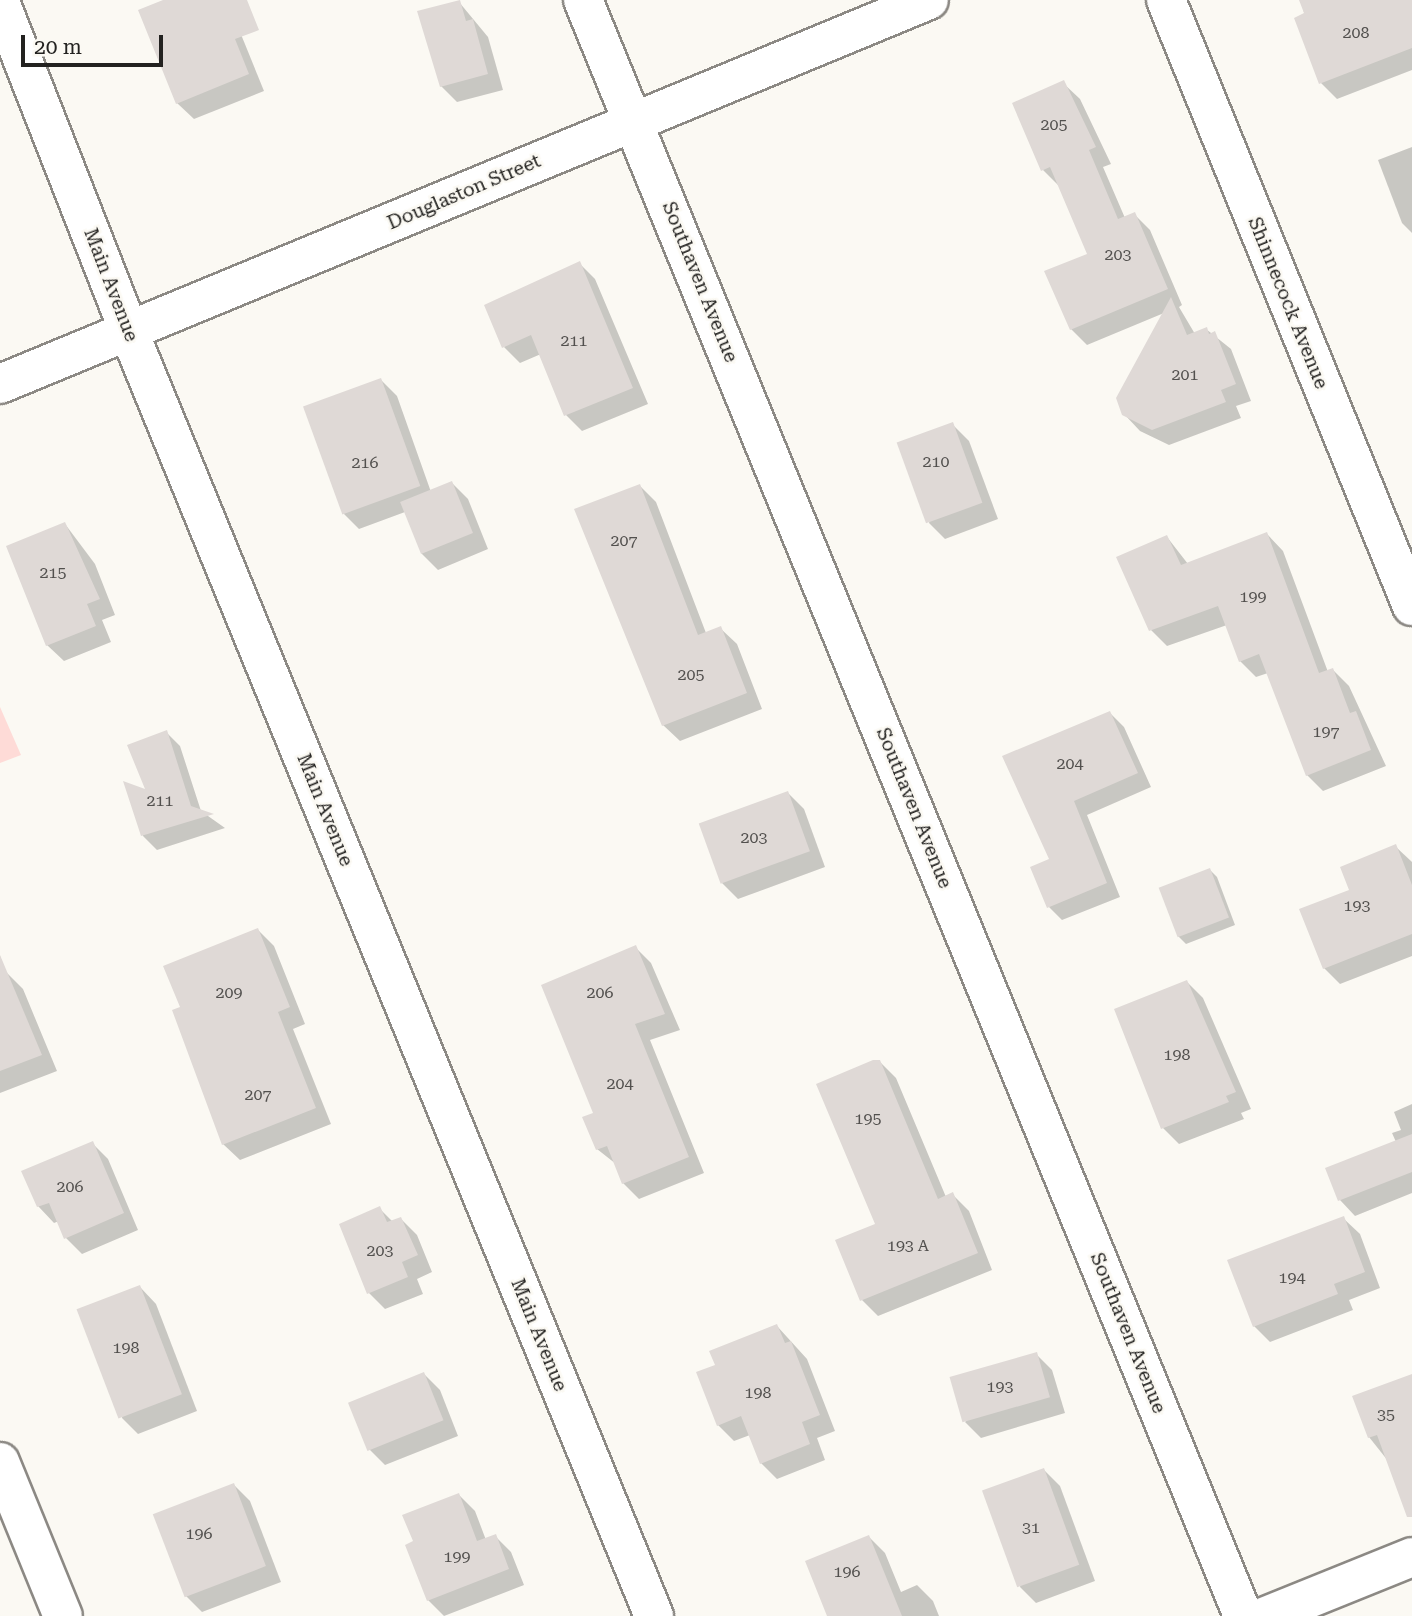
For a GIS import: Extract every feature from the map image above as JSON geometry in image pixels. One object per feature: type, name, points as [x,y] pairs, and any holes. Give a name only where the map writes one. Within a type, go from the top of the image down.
[{"type":"street","name":"Southaven Avenue","points":[[583,0],[635,121],[1243,1616]]},
{"type":"street","name":"Douglaston Street","points":[[0,384],[929,0]]},
{"type":"street","name":"Shinnecock Avenue","points":[[1166,0],[1412,606]]},
{"type":"street","name":"Main Avenue","points":[[0,2],[129,332],[654,1616]]},
{"type":"street","points":[[0,1462],[63,1616]]},
{"type":"street","points":[[1266,1616],[1412,1557]]},
{"type":"shaded area","points":[[0,707],[21,755],[0,763]]},
{"type":"building","points":[[163,0],[247,0],[259,30],[235,39],[249,74],[176,104],[138,10]]},
{"type":"building","points":[[460,0],[466,21],[473,19],[488,74],[440,87],[417,11]]},
{"type":"building","points":[[1299,0],[1412,0],[1412,48],[1319,84],[1294,18],[1304,13]]},
{"type":"building","points":[[1064,80],[1096,147],[1089,150],[1118,219],[1135,212],[1168,289],[1070,330],[1044,271],[1087,254],[1050,167],[1041,171],[1012,103]]},
{"type":"building","points":[[580,261],[633,388],[564,416],[531,335],[502,348],[484,305]]},
{"type":"building","points":[[1171,297],[1187,335],[1207,327],[1209,334],[1215,331],[1236,384],[1221,390],[1226,402],[1152,430],[1122,415],[1116,398]]},
{"type":"building","points":[[381,378],[420,486],[342,514],[303,406]]},
{"type":"building","points":[[953,422],[982,503],[926,523],[897,443]]},
{"type":"building","points":[[452,481],[473,533],[421,554],[400,502]]},
{"type":"building","points":[[640,484],[698,635],[721,626],[747,693],[662,726],[574,509]]},
{"type":"building","points":[[65,522],[100,599],[87,604],[96,626],[46,646],[6,546]]},
{"type":"building","points":[[1267,532],[1319,673],[1333,668],[1350,713],[1356,711],[1371,750],[1306,776],[1259,654],[1239,662],[1218,606],[1149,631],[1116,557],[1167,535],[1181,565]]},
{"type":"building","points":[[1110,711],[1138,773],[1074,801],[1107,883],[1047,908],[1030,867],[1049,859],[1002,756]]},
{"type":"building","points":[[167,730],[191,806],[214,814],[141,836],[123,781],[145,789],[127,745]]},
{"type":"building","points":[[788,791],[810,851],[721,884],[699,823]]},
{"type":"building","points":[[1396,844],[1412,885],[1412,934],[1323,969],[1299,909],[1349,890],[1340,867]]},
{"type":"building","points":[[1210,868],[1229,917],[1178,937],[1159,888]]},
{"type":"building","points":[[258,928],[290,1007],[278,1012],[316,1108],[222,1145],[172,1010],[180,1007],[163,966]]},
{"type":"building","points":[[636,945],[665,1014],[635,1024],[689,1157],[622,1184],[607,1146],[596,1150],[582,1117],[593,1113],[541,985]]},
{"type":"building","points":[[0,955],[42,1055],[0,1071]]},
{"type":"building","points":[[1187,980],[1236,1092],[1226,1096],[1229,1102],[1161,1129],[1114,1009]]},
{"type":"building","points":[[873,1060],[880,1060],[938,1199],[953,1192],[978,1253],[860,1301],[835,1240],[875,1224],[816,1084]]},
{"type":"building","points":[[1412,1134],[1412,1172],[1338,1201],[1325,1168]]},
{"type":"building","points":[[93,1141],[124,1213],[64,1239],[49,1203],[37,1207],[21,1171]]},
{"type":"building","points":[[380,1206],[387,1222],[401,1217],[418,1255],[402,1262],[408,1277],[367,1294],[339,1224]]},
{"type":"building","points":[[1344,1216],[1365,1272],[1334,1284],[1338,1294],[1253,1327],[1227,1260]]},
{"type":"building","points":[[140,1285],[182,1394],[118,1419],[77,1309]]},
{"type":"building","points":[[777,1324],[785,1343],[791,1341],[820,1415],[802,1422],[810,1444],[760,1464],[741,1416],[717,1426],[696,1372],[715,1365],[709,1351]]},
{"type":"building","points":[[1037,1352],[1050,1397],[962,1422],[950,1377]]},
{"type":"building","points":[[424,1372],[443,1420],[367,1451],[348,1403]]},
{"type":"building","points":[[1412,1374],[1412,1517],[1407,1517],[1377,1435],[1368,1438],[1352,1396]]},
{"type":"building","points":[[1044,1468],[1079,1565],[1017,1587],[982,1491]]},
{"type":"building","points":[[234,1483],[266,1566],[185,1597],[153,1514]]},
{"type":"building","points":[[459,1493],[477,1541],[496,1534],[509,1569],[427,1601],[405,1545],[413,1541],[402,1515]]},
{"type":"building","points":[[869,1535],[902,1616],[827,1616],[805,1561]]}]
